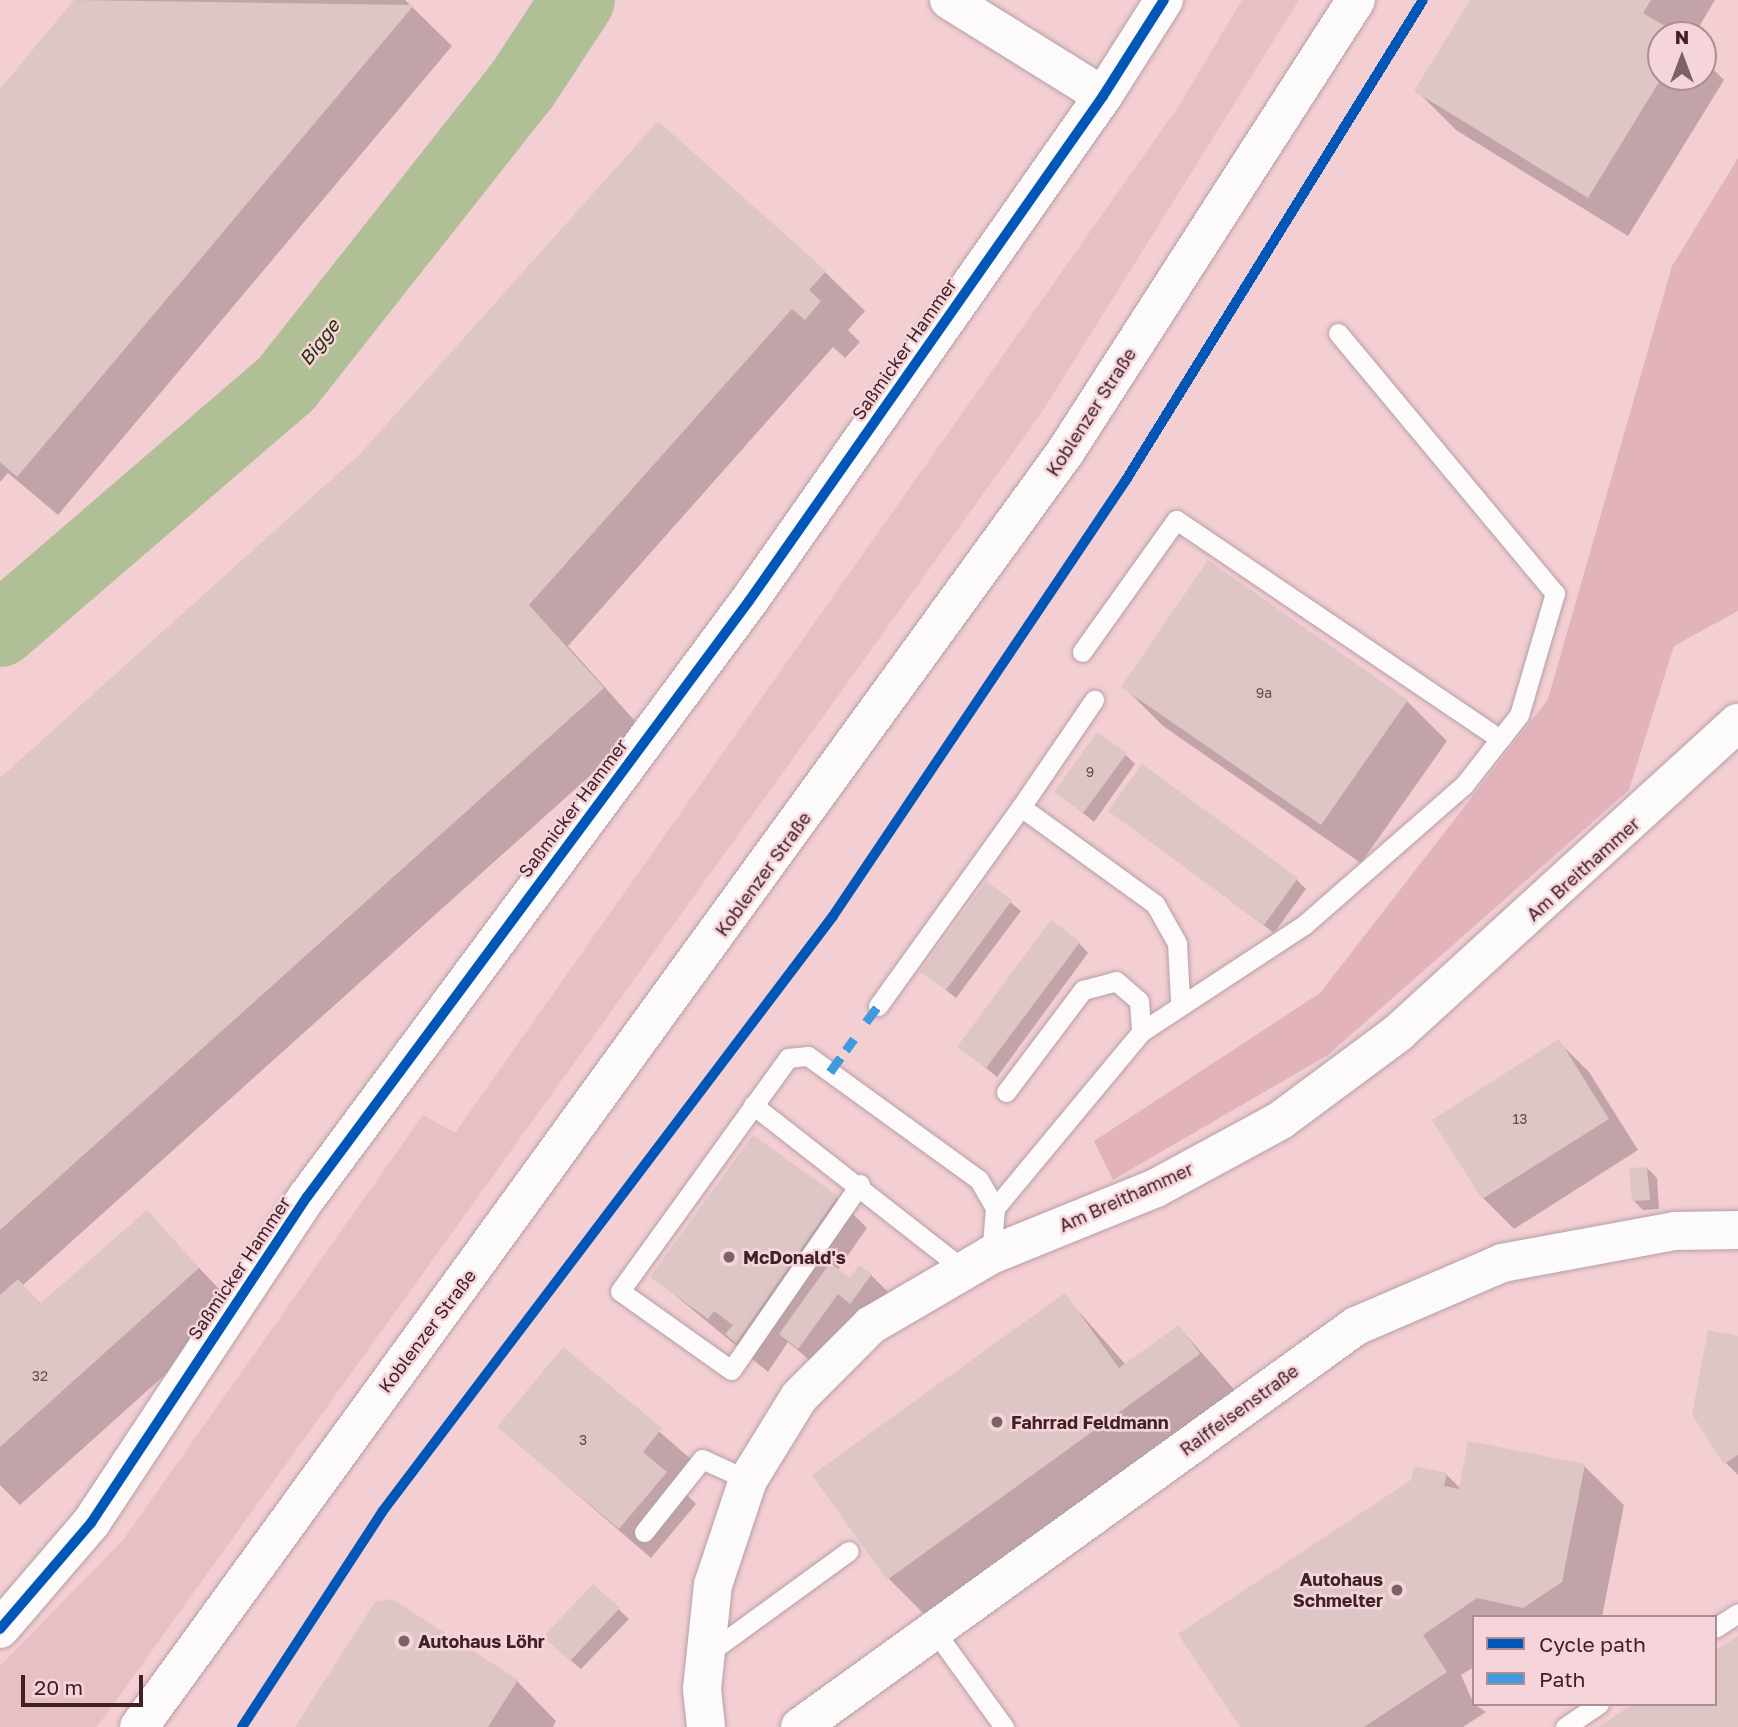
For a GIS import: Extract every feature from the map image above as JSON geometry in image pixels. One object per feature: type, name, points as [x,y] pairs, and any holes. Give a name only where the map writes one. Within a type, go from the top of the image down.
[{"type":"street","points":[[949,0],[1103,96]]},
{"type":"street","name":"Saßmicker Hammer","points":[[0,1629],[91,1522],[307,1197],[749,601],[1103,96],[1164,0]]},
{"type":"street","name":"Koblenzer Straße","points":[[139,1727],[1066,451],[1356,0]]},
{"type":"street","name":"Am Breithammer","points":[[706,1727],[706,1654],[713,1585],[748,1480],[799,1397],[871,1325],[978,1262],[1156,1188],[1281,1119],[1398,1033],[1738,723]]},
{"type":"street","name":"Raiffeisenstraße","points":[[800,1727],[1356,1326],[1502,1264],[1674,1231],[1737,1227]]},
{"type":"lane","points":[[753,1105],[860,1184],[978,1262],[995,1208],[1141,1032],[1181,1001],[1304,925],[1464,785],[1519,715],[1555,593],[1338,333]]},
{"type":"lane","points":[[1082,652],[1176,520],[1500,739]]},
{"type":"lane","points":[[878,1006],[1094,700]]},
{"type":"lane","points":[[1021,807],[1155,904],[1177,943],[1181,1001]]},
{"type":"lane","points":[[1006,1092],[1083,990],[1116,981],[1139,1001],[1141,1032]]},
{"type":"lane","points":[[860,1184],[731,1370],[620,1291],[788,1058],[808,1056],[979,1180],[995,1208]]},
{"type":"lane","points":[[644,1532],[702,1459],[748,1480]]},
{"type":"lane","points":[[706,1654],[849,1550]]},
{"type":"lane","points":[[1717,1627],[1738,1613]]},
{"type":"lane","points":[[934,1630],[1004,1727]]},
{"type":"lane","points":[[1565,1727],[1596,1706]]},
{"type":"shaded area","points":[[0,0],[1738,0],[1738,158],[1672,266],[1548,699],[1320,993],[1094,1141],[1114,1180],[1328,1055],[1629,790],[1674,646],[1738,611],[1738,1727],[0,1727]]},
{"type":"shaded area","points":[[1242,0],[1299,0],[1042,412],[97,1727],[0,1727],[0,1666],[123,1540],[423,1115],[455,1133],[1180,104]]},
{"type":"shaded area","points":[[1738,158],[1738,611],[1674,646],[1629,790],[1328,1055],[1113,1180],[1094,1141],[1320,993],[1548,699],[1672,266]]},
{"type":"building","points":[[74,0],[414,5],[17,477],[0,462],[0,89]]},
{"type":"building","points":[[1470,0],[1651,0],[1643,13],[1656,21],[1647,21],[1647,91],[1653,91],[1588,198],[1414,91]]},
{"type":"building","points":[[658,121],[826,271],[809,290],[821,301],[805,320],[792,309],[529,605],[604,688],[0,1230],[0,778],[361,453]]},
{"type":"building","points":[[1208,560],[1408,700],[1321,825],[1121,687]]},
{"type":"building","points":[[1097,732],[1127,753],[1083,813],[1054,792]]},
{"type":"building","points":[[1142,764],[1298,878],[1264,925],[1108,811]]},
{"type":"building","points":[[986,881],[1012,900],[946,990],[920,972]]},
{"type":"building","points":[[1051,920],[1080,942],[986,1068],[957,1047]]},
{"type":"building","points":[[1559,1039],[1609,1119],[1482,1199],[1432,1120]]},
{"type":"building","name":"McDonald's","points":[[753,1135],[838,1196],[736,1343],[725,1334],[733,1325],[714,1311],[708,1319],[650,1277]]},
{"type":"building","points":[[1647,1167],[1650,1200],[1632,1201],[1629,1168]]},
{"type":"building","points":[[147,1210],[199,1268],[0,1447],[0,1295],[18,1279],[40,1304]]},
{"type":"building","points":[[830,1263],[850,1278],[859,1265],[872,1274],[850,1304],[838,1294],[798,1349],[779,1334]]},
{"type":"building","name":"Fahrrad Feldmann","points":[[1065,1293],[1119,1368],[1179,1325],[1200,1354],[887,1580],[812,1475]]},
{"type":"building","points":[[1708,1330],[1738,1336],[1738,1455],[1724,1464],[1692,1415]]},
{"type":"building","points":[[563,1347],[662,1428],[643,1452],[667,1472],[619,1529],[497,1427]]},
{"type":"building","name":"Autohaus Schmelter","points":[[1468,1441],[1585,1464],[1562,1582],[1523,1608],[1477,1598],[1423,1635],[1447,1672],[1364,1727],[1240,1727],[1178,1634],[1411,1480],[1414,1466],[1447,1473],[1444,1486],[1459,1489]]},
{"type":"building","points":[[593,1584],[620,1608],[570,1661],[543,1637]]},
{"type":"building","name":"Autohaus Löhr","points":[[392,1599],[518,1680],[488,1727],[295,1727],[375,1602]]},
{"type":"building","points":[[1738,1636],[1738,1727],[1598,1727],[1630,1706],[1717,1706],[1717,1649]]},
{"type":"waterway","name":"Bigge","points":[[0,630],[286,384],[523,84],[578,0]]},
{"type":"marked path","points":[[866,1022],[878,1006]]},
{"type":"marked path","points":[[830,1072],[854,1039]]},
{"type":"cycle path","points":[[0,1629],[91,1523],[307,1197],[749,601],[1103,96],[1164,0]]},
{"type":"cycle path","points":[[242,1727],[382,1512],[833,916],[1126,480],[1423,0]]},
{"type":"place","name":"McDonald's","points":[[729,1257]]},
{"type":"place","name":"Fahrrad Feldmann","points":[[997,1422]]},
{"type":"place","name":"Autohaus Schmelter","points":[[1397,1590]]},
{"type":"place","name":"Autohaus Löhr","points":[[404,1641]]}]
